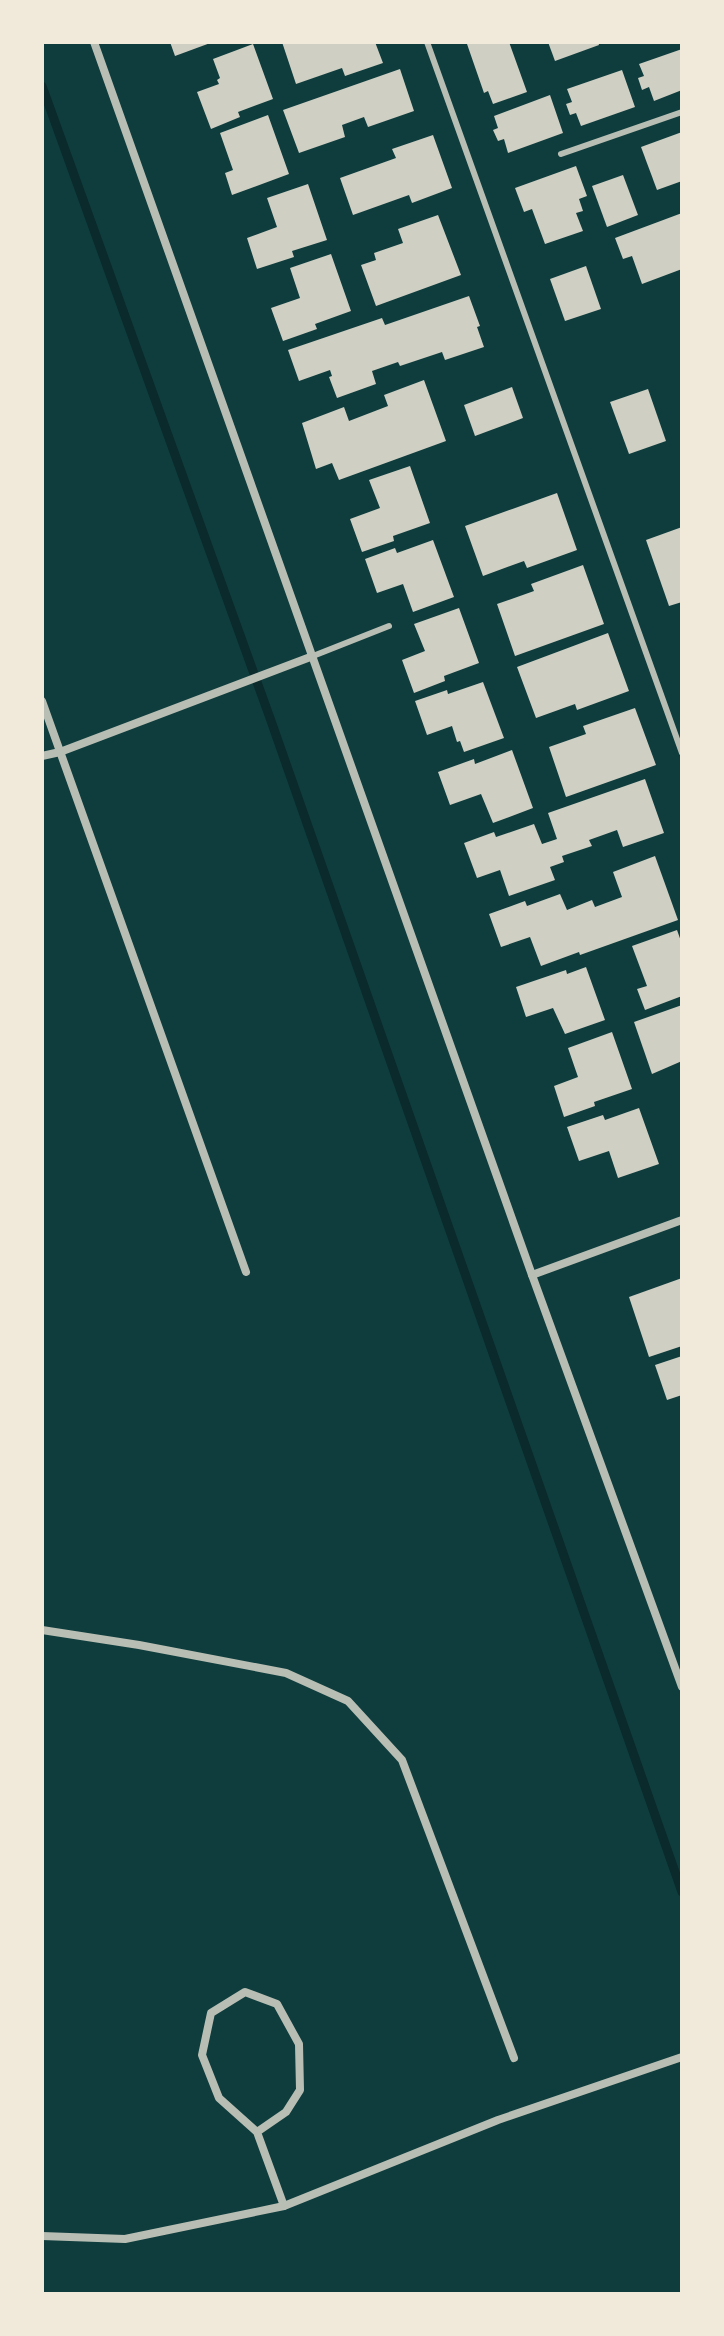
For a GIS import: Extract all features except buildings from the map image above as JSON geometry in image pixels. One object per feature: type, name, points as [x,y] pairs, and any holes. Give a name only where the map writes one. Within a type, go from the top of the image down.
[{"type":"street","points":[[94,42],[532,1275],[682,1687]]},
{"type":"street","points":[[42,756],[60,752],[313,656]]},
{"type":"street","points":[[42,701],[246,1272]]},
{"type":"street","points":[[532,1275],[682,1220]]},
{"type":"street","points":[[42,1630],[286,1673],[348,1701],[402,1760],[514,2058]]},
{"type":"street","points":[[257,2132],[286,2112],[300,2090],[299,2044],[277,2004],[245,1992],[211,2013],[202,2055],[219,2098],[257,2132],[284,2206]]},
{"type":"street","points":[[42,2236],[125,2239],[284,2206],[498,2120],[682,2057]]},
{"type":"lane","points":[[427,42],[682,753]]},
{"type":"lane","points":[[561,154],[682,112]]},
{"type":"lane","points":[[313,656],[389,626]]},
{"type":"waterway","points":[[42,86],[270,718],[682,1892]]}]
